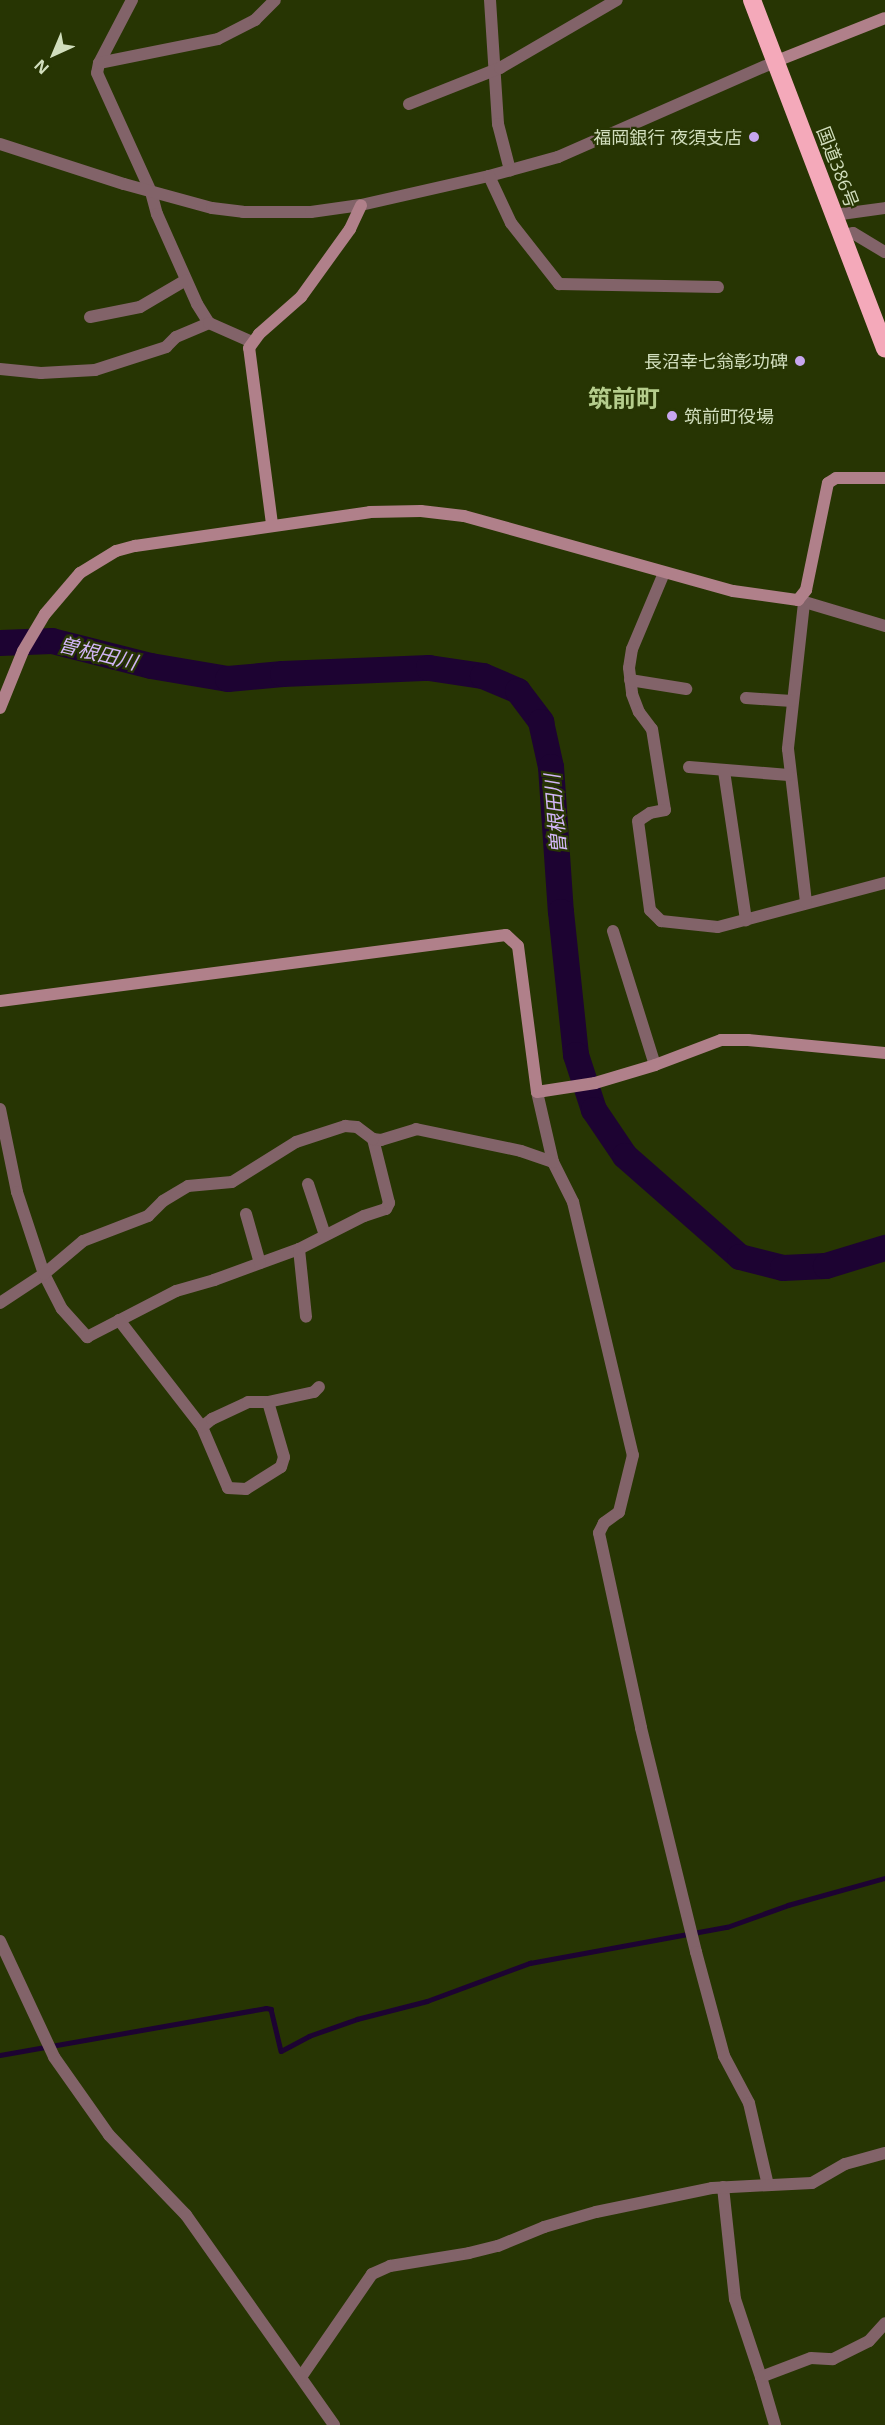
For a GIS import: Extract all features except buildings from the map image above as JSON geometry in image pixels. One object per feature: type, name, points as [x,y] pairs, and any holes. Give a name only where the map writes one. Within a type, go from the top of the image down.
[{"type":"highway","name":"国道386号","points":[[752,0],[885,349]]},
{"type":"street","points":[[132,0],[99,63],[97,73],[151,192],[157,214],[186,280],[209,323],[252,342]]},
{"type":"street","points":[[99,63],[218,39],[255,20],[274,0]]},
{"type":"street","points":[[490,0],[498,124],[510,170]]},
{"type":"street","points":[[409,104],[493,70],[616,0]]},
{"type":"street","points":[[0,144],[151,192],[212,208],[243,212],[311,212],[361,205],[489,176],[558,157],[774,62],[885,18]]},
{"type":"street","points":[[489,176],[511,222],[559,284],[718,287]]},
{"type":"street","points":[[272,525],[249,348],[252,342],[301,297],[350,229],[361,205]]},
{"type":"street","points":[[834,215],[885,208]]},
{"type":"street","points":[[843,235],[853,233],[885,252]]},
{"type":"street","points":[[90,317],[140,307],[186,280]]},
{"type":"street","points":[[0,369],[41,373],[95,370],[166,347],[176,337],[209,323]]},
{"type":"street","points":[[806,902],[789,775],[788,749],[801,602],[806,590],[828,483],[836,478],[885,478]]},
{"type":"street","points":[[0,708],[15,670],[40,621],[80,573],[116,551],[151,542],[370,512],[421,511],[464,516],[664,573],[733,591],[801,602],[885,626]]},
{"type":"street","points":[[664,573],[632,649],[630,680],[632,694],[639,712],[652,729],[665,810],[650,813],[638,821],[650,910],[661,921],[718,927],[885,883]]},
{"type":"street","points":[[630,680],[686,689]]},
{"type":"street","points":[[746,698],[792,701]]},
{"type":"street","points":[[689,767],[789,775]]},
{"type":"street","points":[[724,771],[746,920]]},
{"type":"street","points":[[613,931],[655,1065]]},
{"type":"street","points":[[0,1001],[506,935],[518,946],[537,1092],[554,1162],[573,1202],[633,1455],[619,1512],[604,1523],[599,1533],[641,1728],[696,1952],[724,2056],[749,2103],[768,2186]]},
{"type":"street","points":[[537,1092],[595,1083],[655,1065],[721,1040],[748,1040],[885,1053]]},
{"type":"street","points":[[0,1108],[17,1192],[44,1274],[62,1309],[87,1337],[176,1291],[299,1249],[364,1216],[386,1209],[389,1203],[373,1139]]},
{"type":"street","points":[[0,1303],[44,1274],[83,1241],[148,1216],[163,1201],[188,1186],[232,1182],[296,1142],[345,1126],[357,1127],[373,1139],[381,1140],[416,1129],[521,1151],[554,1162]]},
{"type":"street","points":[[308,1184],[325,1235]]},
{"type":"street","points":[[246,1214],[260,1263]]},
{"type":"street","points":[[299,1249],[306,1317]]},
{"type":"street","points":[[119,1320],[150,1363],[169,1382],[202,1427],[228,1488],[246,1490],[280,1467],[284,1457],[268,1402]]},
{"type":"street","points":[[202,1427],[212,1419],[248,1402],[268,1402],[314,1392],[319,1387]]},
{"type":"street","points":[[0,1941],[54,2057],[109,2135],[186,2215],[334,2425]]},
{"type":"street","points":[[301,2377],[372,2274],[390,2266],[469,2253],[498,2246],[544,2227],[596,2212],[723,2187],[812,2183],[845,2164],[885,2153]]},
{"type":"street","points":[[723,2187],[735,2299],[775,2425]]},
{"type":"street","points":[[760,2377],[811,2358],[833,2359],[869,2341],[885,2323]]},
{"type":"waterway","name":"曽根田川","points":[[0,643],[52,641],[151,666],[228,679],[283,674],[429,668],[483,676],[518,691],[541,722],[551,767],[561,912],[576,1055],[594,1110],[625,1156],[740,1257],[783,1268],[826,1266],[885,1248]]},
{"type":"waterway","points":[[0,2055],[266,2008],[271,2009],[281,2051],[309,2036],[357,2019],[427,2001],[530,1963],[727,1927],[788,1905],[885,1878]]},
{"type":"place","name":"福岡銀行 夜須支店","points":[[754,137]]},
{"type":"place","name":"長沼幸七翁彰功碑","points":[[800,361]]},
{"type":"place","name":"筑前町役場","points":[[672,416]]},
{"type":"district","name":"筑前町","points":[[624,398]]}]
